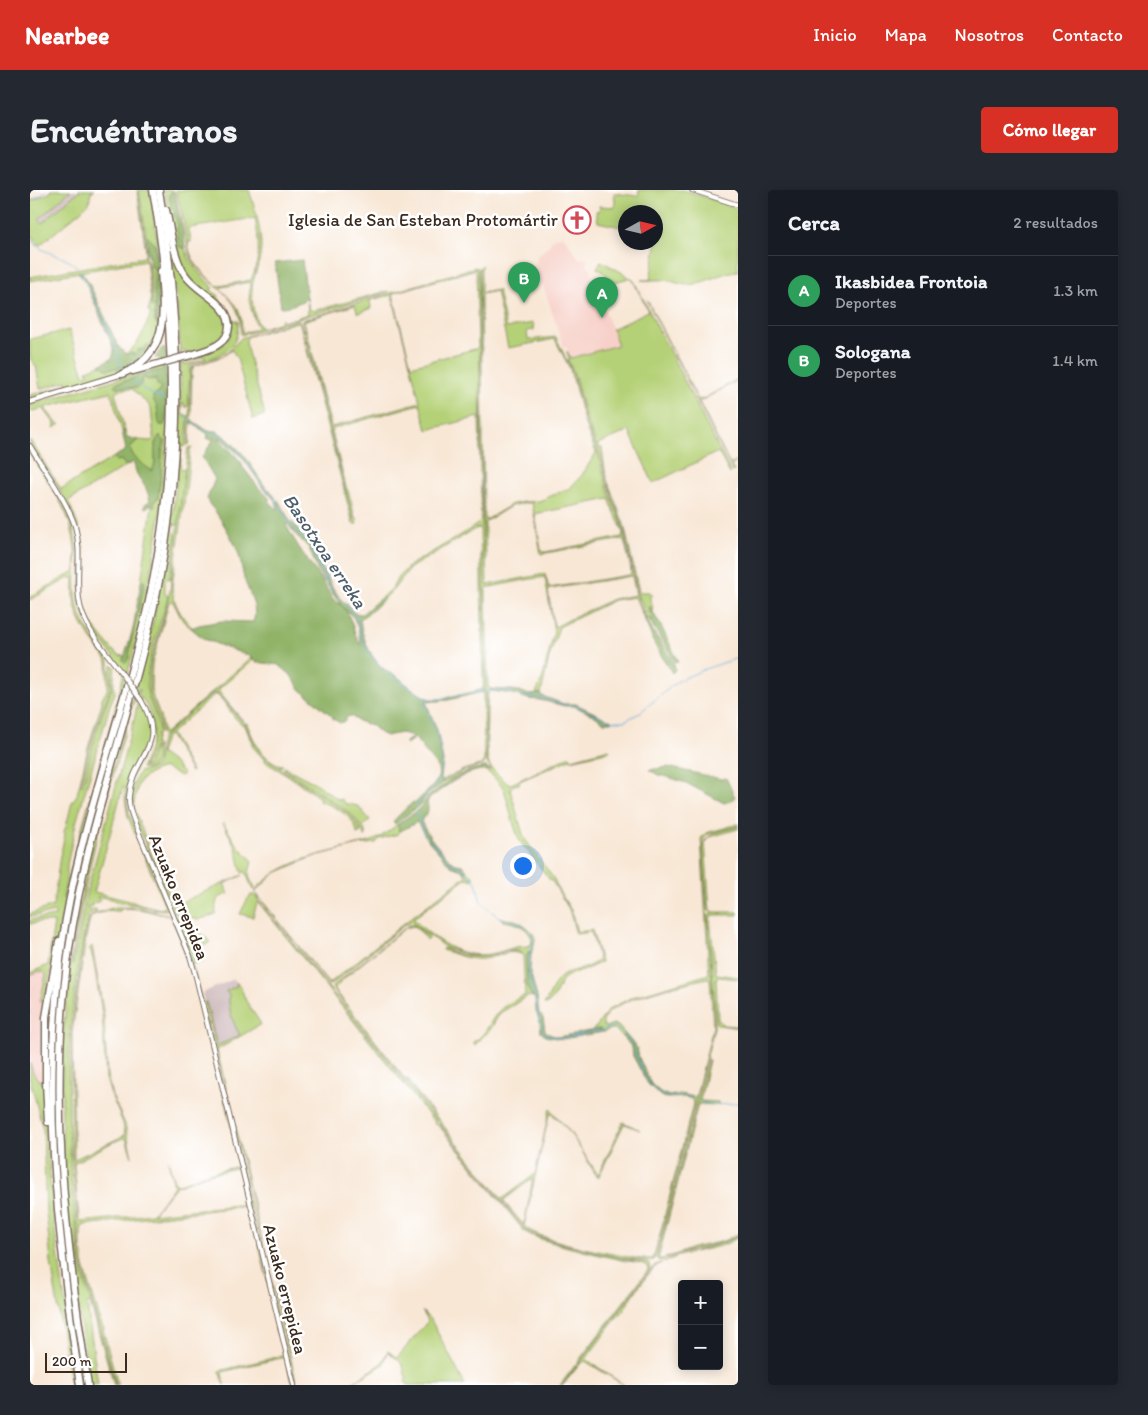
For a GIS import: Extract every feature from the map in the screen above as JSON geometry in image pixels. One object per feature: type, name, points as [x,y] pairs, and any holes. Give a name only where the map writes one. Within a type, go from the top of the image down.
[{"type":"highway","points":[[80,1385],[61,1250],[53,1148],[51,1098],[55,1008],[66,918],[72,888],[87,824],[144,619],[154,575],[162,524],[170,440],[171,356],[166,278],[153,190]]},
{"type":"highway","points":[[122,374],[187,356],[218,345],[226,337],[229,325],[227,315],[220,306],[192,283],[183,270],[176,253],[160,190]]},
{"type":"highway","points":[[88,1385],[69,1252],[62,1174],[59,1097],[62,1016],[70,943],[82,877],[150,621],[162,562],[170,504],[177,414],[177,353],[172,276],[160,190]]},
{"type":"highway","points":[[122,374],[139,366],[150,356],[160,336],[162,309],[157,215]]},
{"type":"main road","points":[[30,402],[122,374]]},
{"type":"street","points":[[692,190],[738,205]]},
{"type":"street","name":"Azuako errepidea","points":[[30,446],[64,502],[74,524],[79,549],[78,597],[84,618],[141,700],[150,719],[151,734],[148,747],[132,783],[129,794],[129,806],[190,956],[196,977],[294,1385]]},
{"type":"shaded area","points":[[71,190],[79,191],[42,223],[38,219]]},
{"type":"shaded area","points":[[563,235],[579,259],[587,258],[588,267],[591,267],[592,293],[597,292],[619,345],[572,358],[566,346],[564,347],[540,280],[540,275],[535,266],[537,257],[550,242],[554,238]]},
{"type":"shaded area","points":[[41,971],[44,972],[46,978],[41,1002],[45,1000],[44,1083],[41,1083],[33,1074],[30,1063],[30,975]]},
{"type":"shaded area","points":[[234,979],[238,986],[227,991],[240,1035],[217,1046],[202,993]]},
{"type":"green space","points":[[51,190],[71,190],[39,219],[42,223],[78,190],[95,190],[91,192],[89,203],[83,209],[39,246],[30,234],[30,203],[51,192]]},
{"type":"green space","points":[[137,190],[147,253],[145,258],[147,260],[148,264],[152,307],[149,257],[154,270],[155,322],[157,324],[158,273],[155,244],[146,235],[139,190],[150,190],[157,239],[160,306],[159,329],[148,354],[127,370],[30,399],[30,395],[67,384],[66,381],[40,389],[36,366],[31,360],[30,355],[30,339],[69,330],[84,375],[88,374],[87,370],[100,365],[106,368],[119,368],[143,349],[135,355],[126,354],[138,341],[151,313],[148,311],[151,302],[146,260],[30,281],[30,277],[144,257],[146,252]]},
{"type":"green space","points":[[155,190],[157,190],[165,242],[174,346],[175,399],[168,503],[161,555],[141,650],[94,819],[74,905],[59,1024],[57,1074],[58,1149],[65,1238],[86,1385],[82,1385],[58,1204],[53,1094],[56,1022],[63,949],[78,867],[145,625],[160,550],[165,513],[172,437],[173,361],[169,289]]},
{"type":"green space","points":[[164,190],[173,190],[169,195],[178,225],[179,246],[185,248],[196,269],[213,287],[211,291],[218,295],[235,321],[238,321],[236,337],[230,348],[212,358],[196,362],[205,359],[204,356],[188,362],[185,359],[221,346],[230,335],[231,329],[225,310],[192,280],[183,268]]},
{"type":"green space","points":[[176,190],[249,190],[261,240],[260,256],[252,294],[254,311],[260,328],[278,323],[282,319],[283,322],[308,314],[307,298],[309,309],[313,311],[388,292],[241,335],[240,319],[233,303],[238,309],[243,333],[257,327],[249,296],[250,282],[220,288],[226,295],[204,275],[193,261],[188,247]],"holes":[[[255,218],[258,257],[251,280],[216,285],[202,271],[191,255],[188,242],[191,242],[189,228]]]},
{"type":"green space","points":[[639,190],[684,190],[733,206],[733,208],[738,210],[738,271],[688,285],[665,280],[650,280],[655,250],[663,250],[663,205],[618,205],[618,226],[598,222],[596,211],[600,210],[599,206],[615,207],[614,193],[638,196]]},
{"type":"green space","points":[[174,191],[183,230],[185,248],[179,246],[178,225],[169,195]]},
{"type":"green space","points":[[167,220],[174,250],[182,272],[194,286],[221,308],[228,324],[223,340],[218,344],[185,354],[185,351],[182,351],[182,364],[196,362],[190,367],[188,407],[185,407],[184,403],[182,404],[182,413],[188,416],[186,446],[181,447],[179,457],[181,459],[180,467],[182,469],[185,468],[178,525],[174,525],[173,528],[176,534],[170,579],[167,578],[165,581],[165,594],[168,596],[151,653],[147,676],[149,700],[159,727],[159,733],[157,734],[154,748],[143,767],[147,765],[157,745],[157,760],[152,767],[141,768],[149,750],[153,732],[147,706],[141,697],[140,702],[147,713],[150,724],[149,734],[127,794],[130,816],[168,909],[166,910],[119,903],[114,900],[97,897],[100,901],[87,907],[88,910],[97,910],[90,913],[87,918],[69,1037],[71,1175],[80,1265],[115,1385],[90,1303],[87,1304],[98,1385],[90,1385],[69,1238],[63,1164],[62,1071],[64,1032],[71,956],[81,895],[101,811],[147,645],[170,536],[180,434],[180,366],[177,304]],"holes":[[[139,688],[135,716],[87,891],[73,965],[81,911],[97,836],[129,715]],[[123,787],[125,788],[128,817],[165,906],[160,909],[94,892]]]},
{"type":"green space","points":[[146,235],[155,244],[158,273],[157,325],[155,322],[154,270],[149,257]]},
{"type":"green space","points":[[302,260],[307,298],[301,302],[281,307],[275,263]]},
{"type":"green space","points":[[601,261],[632,279],[629,278],[611,283],[609,278],[597,268]]},
{"type":"green space","points":[[483,266],[481,268],[481,293],[498,290],[506,328],[533,323],[534,330],[527,331],[528,340],[556,337],[573,374],[585,420],[598,453],[609,493],[621,522],[639,603],[635,597],[614,600],[559,627],[549,658],[541,694],[536,693],[542,680],[554,632],[545,577],[486,588],[488,687],[491,689],[488,693],[487,740],[488,759],[491,767],[508,784],[511,784],[570,756],[572,759],[609,749],[610,751],[571,760],[570,759],[520,781],[519,784],[514,785],[510,789],[524,838],[554,879],[571,910],[577,932],[592,930],[601,962],[563,979],[554,997],[548,1004],[544,1004],[556,982],[562,976],[591,965],[599,959],[591,932],[576,934],[569,909],[552,881],[519,840],[504,789],[492,775],[484,770],[491,769],[487,763],[479,269]],"holes":[[[496,291],[508,348],[555,339],[570,369],[584,422],[596,453],[582,475],[570,488],[539,501],[512,504],[486,520],[484,511],[481,294]],[[609,499],[623,532],[622,537],[545,552],[541,550],[535,514]],[[532,503],[541,554],[622,539],[624,540],[631,573],[629,575],[549,588],[545,574],[487,585],[485,522],[511,506]],[[632,576],[636,595],[613,599],[555,627],[548,591],[550,589]]]},
{"type":"green space","points":[[476,267],[478,268],[486,760],[483,765],[465,770],[443,783],[443,780],[463,770],[480,765],[484,761],[480,528],[475,529],[410,568],[393,590],[384,599],[382,597],[392,589],[397,579],[410,565],[481,521],[479,417],[427,430],[420,404],[332,429],[346,487],[355,518],[358,520],[357,524],[353,524],[298,322],[249,336],[246,339],[265,415],[253,419],[237,358],[232,350],[221,357],[194,366],[192,371],[191,418],[193,421],[191,420],[190,422],[188,445],[191,370],[193,366],[224,355],[241,338],[298,320],[300,321],[354,521],[302,320]],"holes":[[[476,269],[478,348],[411,366],[393,293]],[[392,295],[420,402],[332,427],[304,321],[355,305],[359,313],[371,308],[370,300]]]},
{"type":"green space","points":[[78,272],[82,272],[88,281],[118,346],[126,354],[132,353],[135,355],[138,350],[143,349],[148,344],[149,346],[135,361],[120,368],[106,369],[100,365],[112,358],[114,352],[86,283]]},
{"type":"green space","points":[[633,280],[730,474],[718,452],[653,483],[629,431],[598,444],[598,447],[602,448],[606,475],[586,419],[567,351],[571,358],[618,345],[612,329],[648,311]]},
{"type":"green space","points":[[647,300],[698,400],[738,379],[699,402],[729,463],[732,464],[738,461],[731,466],[733,472]]},
{"type":"green space","points":[[162,348],[165,349],[166,353],[166,378],[169,378],[169,388],[164,393],[166,418],[164,425],[160,425],[157,406],[153,400],[153,396],[161,388],[155,381],[157,378],[147,380],[143,377],[142,383],[137,388],[116,387],[114,385],[142,374],[162,370],[163,366],[159,358],[155,358]]},
{"type":"green space","points":[[163,366],[163,370],[148,372],[120,382],[127,387],[137,388],[142,377],[151,380],[158,378],[157,385],[161,388],[157,394],[166,414],[164,393],[169,388],[167,449],[161,510],[152,570],[134,649],[81,839],[45,1000],[40,1003],[46,974],[36,972],[30,975],[30,973],[48,965],[54,922],[30,924],[30,920],[55,916],[55,912],[30,917],[30,914],[53,906],[65,835],[64,831],[72,802],[77,795],[88,748],[108,683],[106,659],[78,616],[74,597],[74,578],[69,578],[30,600],[30,597],[75,571],[75,553],[69,522],[63,508],[30,454],[30,450],[59,497],[73,527],[76,548],[76,590],[79,611],[88,630],[109,660],[111,687],[94,733],[81,784],[83,784],[96,733],[112,687],[112,665],[115,667],[115,693],[76,823],[67,865],[64,899],[124,671],[86,620],[80,602],[81,555],[78,530],[60,491],[30,444],[30,440],[61,489],[114,457],[116,461],[121,460],[126,466],[68,501],[77,523],[83,545],[82,596],[86,611],[112,650],[124,656],[123,660],[129,657],[145,582],[141,582],[152,506],[154,507],[154,501],[158,498],[164,445],[155,442],[155,467],[152,471],[133,455],[130,447],[138,440],[151,441],[154,438],[151,409],[132,389],[115,392],[125,431],[122,431],[110,392],[46,407],[46,410],[60,424],[54,428],[55,424],[43,408],[30,412],[30,405]]},
{"type":"green space","points":[[193,421],[208,431],[217,431],[244,455],[266,488],[270,490],[276,499],[263,488],[242,457],[219,437],[242,463],[242,466],[277,509],[276,501],[278,500],[290,521],[296,526],[301,535],[309,541],[333,588],[354,613],[362,614],[382,597],[384,599],[360,619],[368,648],[382,667],[430,699],[448,698],[483,689],[483,692],[448,700],[426,702],[437,730],[443,761],[441,778],[443,783],[428,794],[420,805],[395,824],[393,821],[413,802],[416,803],[436,782],[438,777],[437,767],[415,738],[406,744],[412,737],[410,735],[401,733],[386,736],[372,726],[358,721],[352,716],[349,716],[340,723],[300,689],[290,674],[279,665],[256,662],[249,656],[204,639],[191,628],[222,621],[253,622],[255,611],[235,546],[225,526],[207,499],[215,479],[202,457],[214,439],[207,439],[208,434],[190,422]],"holes":[[[287,523],[309,548],[318,571],[340,604],[354,618],[361,643],[359,643],[346,611],[334,600],[294,539],[286,525]]]},
{"type":"green space","points":[[122,431],[125,431],[127,437],[138,440],[130,447],[131,451],[138,461],[152,471],[155,462],[157,439],[160,435],[165,441],[162,452],[158,498],[154,501],[155,507],[151,504],[146,508],[144,507],[150,501],[149,496],[133,462],[126,466],[121,460],[116,461],[114,457],[126,450]]},
{"type":"green space","points":[[192,447],[190,450],[172,586],[178,608],[184,619],[192,627],[183,621],[173,602],[169,602],[152,664],[151,688],[163,732],[165,733],[251,658],[254,660],[219,689],[219,692],[245,723],[216,692],[213,692],[163,736],[149,695],[149,674],[170,590],[188,448]]},
{"type":"green space","points":[[607,479],[624,524],[639,592],[649,592],[652,594],[652,596],[649,596],[653,608],[651,609],[650,607],[652,616],[650,621],[640,600],[623,525]]},
{"type":"green space","points":[[144,581],[129,657],[126,663],[123,661],[133,629],[141,582]]},
{"type":"green space","points":[[639,603],[651,628],[674,664],[675,670],[672,673],[655,645]]},
{"type":"green space","points":[[648,607],[650,607],[662,628],[678,661],[675,662],[650,621],[652,616]]},
{"type":"green space","points":[[491,689],[520,691],[529,695],[541,694],[564,704],[576,704],[612,720],[611,722],[603,722],[574,706],[529,699],[513,694],[491,691]]},
{"type":"green space","points":[[216,693],[245,725],[256,747],[265,758],[349,814],[361,832],[357,834],[353,822],[343,813],[319,801],[320,798],[268,764],[253,747],[246,728],[235,718],[223,701],[217,695],[214,695],[171,734],[192,772],[168,735],[160,753],[174,763],[183,774],[180,776],[165,768],[154,771],[141,780],[138,785],[133,806],[173,903],[177,904],[243,875],[224,884],[229,894],[219,898],[217,901],[216,914],[198,920],[181,914],[180,916],[173,910],[137,824],[133,810],[132,791],[139,772],[154,767],[157,763],[162,739],[203,701]]},
{"type":"green space","points":[[245,723],[248,724],[256,743],[265,756],[257,748]]},
{"type":"green space","points":[[284,767],[315,783],[339,800],[342,799],[344,803],[358,806],[370,820],[363,826],[366,834],[365,837],[358,822],[350,813],[284,769]]},
{"type":"green space","points":[[484,767],[490,770],[482,770],[466,775],[429,799],[427,802],[428,811],[421,821],[431,838],[452,862],[462,865],[467,871],[464,872],[451,866],[428,840],[417,822],[399,832],[398,824],[419,809],[430,795],[452,779],[468,771]]},
{"type":"green space","points":[[668,767],[721,779],[726,778],[735,797],[731,801],[724,803],[686,783],[649,770]]},
{"type":"green space","points":[[223,823],[252,862],[249,874],[250,880],[254,885],[253,887],[256,887],[253,890],[245,871],[242,873],[236,848]]},
{"type":"green space","points":[[398,824],[398,834],[379,839],[376,843],[359,845],[379,838]]},
{"type":"green space","points":[[738,824],[738,826],[708,834],[702,842],[714,1028],[655,1259],[652,1261],[602,1254],[536,1235],[526,1230],[332,987],[408,925],[414,925],[429,937],[427,941],[423,934],[413,926],[405,928],[349,974],[335,990],[502,1199],[535,1174],[550,1109],[575,1140],[551,1113],[548,1119],[524,1226],[532,1232],[545,1237],[580,1247],[642,1259],[644,1257],[645,1259],[653,1259],[693,1104],[692,1099],[685,1097],[668,1098],[669,1096],[679,1094],[696,1096],[713,1027],[710,979],[707,978],[651,992],[611,1010],[604,1018],[603,1025],[606,1027],[613,1024],[618,1026],[625,1034],[622,1037],[614,1029],[603,1032],[600,1029],[591,1031],[597,1026],[608,1010],[632,997],[709,974],[701,838],[706,833]],"holes":[[[533,1178],[523,1224],[504,1200]]]},
{"type":"green space","points":[[738,827],[738,829],[710,837],[705,842],[710,910],[715,912],[738,912],[738,915],[712,915],[710,919],[716,974],[738,977],[738,979],[716,978],[718,1019],[723,1025],[738,1026],[738,1028],[719,1025],[716,1023],[708,916],[712,913],[708,910],[703,847],[704,842],[711,835]]},
{"type":"green space","points":[[314,856],[278,872],[288,866]]},
{"type":"green space","points":[[467,871],[473,876],[472,880],[465,879],[414,918],[414,920],[440,941],[458,951],[479,955],[531,945],[532,938],[523,927],[503,921],[501,918],[514,920],[523,925],[530,930],[535,939],[531,955],[530,950],[526,958],[527,986],[533,997],[528,996],[500,1013],[490,1030],[475,1045],[473,1042],[484,1033],[501,1009],[525,995],[523,956],[511,953],[482,959],[472,959],[442,950],[443,948],[463,955],[479,957],[515,951],[518,951],[524,956],[519,950],[483,956],[469,955],[446,948],[411,922],[405,924],[329,985],[255,893],[256,890],[258,887],[272,876],[256,893],[328,983],[330,983],[466,876],[464,872]]},
{"type":"green space","points":[[251,895],[254,895],[525,1231],[535,1236],[583,1250],[649,1263],[650,1269],[562,1385],[560,1385],[648,1270],[647,1266],[637,1262],[624,1261],[564,1246],[539,1238],[525,1232],[259,903],[257,903],[253,917],[240,914]]},
{"type":"green space","points":[[115,907],[141,908],[170,915],[171,917],[139,909],[122,908],[120,911],[112,910],[93,915],[90,919],[72,1032],[74,1159],[125,1135],[123,1123],[110,1092],[106,1078],[102,1014],[94,963],[89,949],[92,946],[104,1016],[107,1075],[112,1096],[125,1124],[132,1157],[125,1138],[113,1142],[74,1163],[79,1219],[82,1222],[151,1214],[158,1208],[153,1214],[247,1204],[248,1200],[241,1169],[236,1168],[205,1175],[176,1186],[159,1207],[174,1186],[168,1160],[177,1185],[209,1173],[238,1166],[240,1164],[193,970],[172,920],[189,957],[195,975],[293,1385],[285,1357],[222,1372],[224,1385],[219,1371],[285,1355],[251,1211],[247,1206],[84,1225],[81,1229],[83,1263],[104,1328],[118,1385],[116,1385],[81,1262],[72,1157],[71,1036],[83,945],[89,918],[93,914]]},
{"type":"green space","points":[[175,917],[194,925],[197,929],[196,931],[209,940],[209,943],[200,948],[204,961],[193,964]]},
{"type":"green space","points":[[530,950],[530,970],[539,1013],[543,1018],[545,1031],[558,1037],[600,1029],[603,1032],[562,1039],[545,1036],[541,1032],[535,999],[527,986],[526,958]]},
{"type":"green space","points":[[236,982],[261,1024],[217,1050],[278,1309],[281,1310],[280,1314],[297,1385],[296,1385],[204,1002],[206,1002],[217,1046],[240,1035],[235,1026],[229,1005],[229,995],[226,991],[237,986]]},
{"type":"green space","points":[[625,1034],[637,1048],[639,1058],[651,1084],[660,1092],[669,1096],[668,1098],[662,1097],[648,1084],[633,1056],[632,1047],[622,1037]]},
{"type":"green space","points":[[708,1059],[700,1101],[718,1102],[718,1105],[698,1104],[658,1259],[723,1241],[738,1234],[738,1236],[720,1243],[659,1261],[657,1259],[663,1234]]},
{"type":"green space","points":[[30,1063],[36,1078],[44,1083],[46,1131],[55,1232],[77,1385],[70,1385],[51,1262],[46,1211],[43,1130],[30,1079]]},
{"type":"green space","points":[[623,1122],[640,1130],[624,1124],[598,1178],[578,1144],[598,1175]]},
{"type":"green space","points":[[738,1237],[723,1245],[683,1255],[713,1246]]},
{"type":"green space","points":[[666,1261],[650,1272],[622,1313],[586,1359],[624,1385],[585,1361],[581,1363],[563,1385],[655,1265]]},
{"type":"green space","points":[[422,1311],[431,1320],[465,1385],[408,1385],[405,1381],[407,1378],[403,1366],[388,1352],[383,1365],[349,1385],[381,1364],[388,1351],[397,1358],[428,1321]]},
{"type":"waterway","name":"Basotxoa erreka","points":[[30,201],[47,190]]},
{"type":"waterway","name":"Basotxoa erreka","points":[[30,238],[40,248],[71,262],[77,267]]},
{"type":"waterway","name":"Basotxoa erreka","points":[[80,271],[123,367]]},
{"type":"waterway","name":"Basotxoa erreka","points":[[132,380],[148,392],[163,399]]},
{"type":"waterway","name":"Basotxoa erreka","points":[[182,414],[187,418]]},
{"type":"waterway","name":"Basotxoa erreka","points":[[190,420],[208,433],[219,434],[243,457],[265,489],[274,497],[290,524],[311,547],[321,571],[331,588],[356,617],[366,649],[374,660],[383,669],[426,699],[439,699],[479,691],[500,690],[577,706],[610,721],[624,721],[638,714],[678,681],[705,669],[738,658]]},
{"type":"waterway","points":[[416,806],[439,780],[442,763],[435,731],[424,705],[426,699]]},
{"type":"waterway","points":[[416,812],[425,835],[453,865],[462,867],[474,879],[480,900],[500,918],[517,922],[532,934],[533,944],[529,955],[529,974],[542,1030],[551,1037],[563,1038],[614,1026],[630,1043],[644,1076],[657,1092],[671,1097],[686,1096],[694,1098]]},
{"type":"waterway","points":[[699,1101],[718,1105],[738,1103]]},
{"type":"place","name":"Iglesia de San Esteban Protomártir","points":[[577,220]]},
{"type":"place","name":"Sologana","points":[[524,303]]},
{"type":"place","name":"Ikasbidea Frontoia","points":[[602,318]]}]
